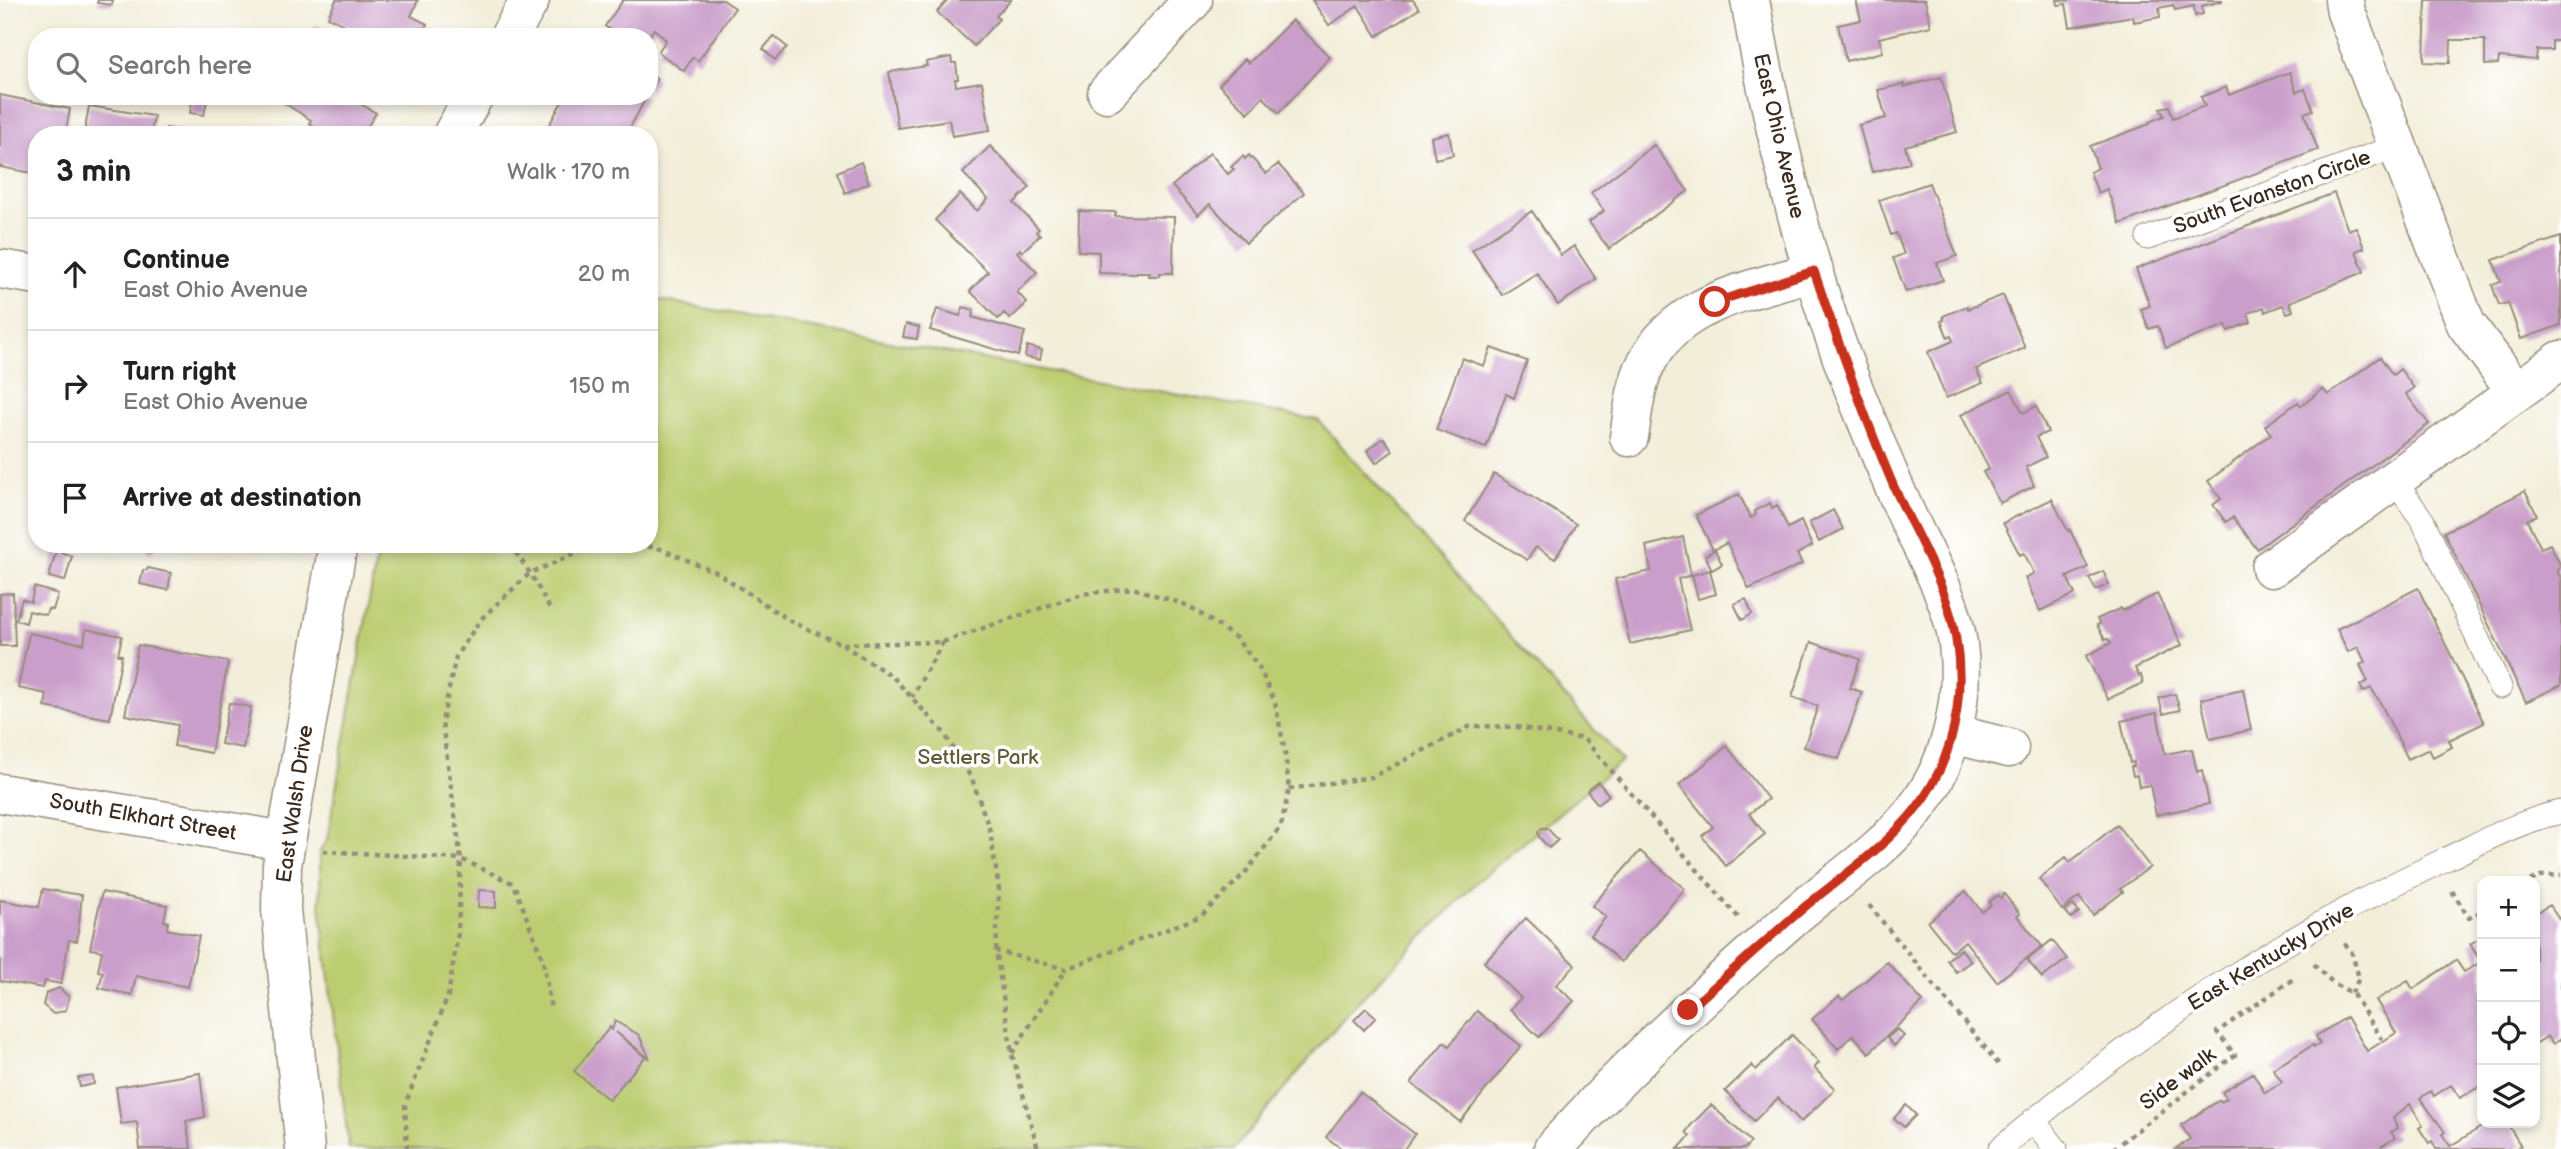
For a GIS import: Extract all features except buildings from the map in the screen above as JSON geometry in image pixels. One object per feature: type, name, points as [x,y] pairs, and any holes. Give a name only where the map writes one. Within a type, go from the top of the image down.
[{"type":"street","points":[[514,28],[530,0]]},
{"type":"street","points":[[1107,93],[1193,0]]},
{"type":"street","name":"East Ohio Avenue","points":[[1553,1149],[1688,1010],[1893,834],[1916,809],[1940,770],[1953,733],[1960,688],[1958,642],[1945,599],[1856,394],[1814,271],[1784,167],[1750,0]]},
{"type":"street","name":"South Evanston Circle","points":[[2344,0],[2466,324],[2516,391]]},
{"type":"street","points":[[457,126],[469,105]]},
{"type":"street","points":[[0,269],[28,274]]},
{"type":"street","points":[[1629,437],[1645,365],[1665,334],[1692,313],[1715,302],[1814,271]]},
{"type":"street","points":[[2271,568],[2561,360]]},
{"type":"street","name":"East Walsh Drive","points":[[305,1149],[281,909],[302,846],[337,553]]},
{"type":"street","points":[[1953,733],[2009,748]]},
{"type":"street","name":"South Elkhart Street","points":[[0,793],[302,846]]},
{"type":"lane","name":"South Evanston Circle","points":[[2148,239],[2397,146]]},
{"type":"lane","points":[[2394,480],[2423,521],[2500,687]]},
{"type":"lane","name":"East Kentucky Drive","points":[[2000,1149],[2033,1120],[2136,1042],[2263,957],[2396,882],[2534,817],[2561,811]]},
{"type":"lane","points":[[2033,1120],[2056,1149]]},
{"type":"path","points":[[658,548],[718,573],[790,621],[841,644],[891,676],[944,733],[972,779],[990,831],[999,889],[996,951],[1012,1054],[1038,1149]]},
{"type":"path","points":[[516,553],[552,612]]},
{"type":"path","points":[[407,1149],[405,1105],[449,996],[458,933],[461,859],[442,722],[456,656],[481,619],[530,573],[577,553]]},
{"type":"path","points":[[841,644],[943,642],[1082,594],[1133,588],[1189,606],[1236,638],[1259,667],[1275,702],[1289,789],[1281,826],[1246,873],[1202,916],[1066,969],[996,951]]},
{"type":"path","points":[[912,697],[943,642]]},
{"type":"path","points":[[1289,789],[1372,777],[1471,726],[1517,727],[1584,739],[1762,945]]},
{"type":"path","points":[[302,846],[461,859],[513,884],[543,960],[551,1010]]},
{"type":"path","points":[[2540,876],[2561,875]]},
{"type":"path","points":[[2449,886],[2469,918],[2477,914]]},
{"type":"path","points":[[1869,904],[2000,1066]]},
{"type":"path","points":[[2350,942],[2337,950],[2346,945],[2352,953],[2359,978],[2352,993]]},
{"type":"path","name":"Side walk","points":[[2113,1149],[2235,1055],[2217,1032],[2325,957]]},
{"type":"path","points":[[2315,964],[2334,984],[2352,993],[2382,1039]]},
{"type":"path","points":[[1012,1054],[1066,969]]},
{"type":"path","points":[[2122,1142],[2127,1149]]},
{"type":"green space","name":"Settlers Park","points":[[658,300],[1318,420],[1622,761],[1478,881],[1351,1009],[1234,1149],[349,1149],[320,904],[320,851],[327,840],[377,553],[658,553]]},
{"type":"route","points":[[1688,1010],[1794,916],[1893,834],[1916,809],[1940,770],[1953,733],[1960,688],[1958,642],[1945,599],[1892,482],[1851,382],[1814,271],[1715,302]]}]
